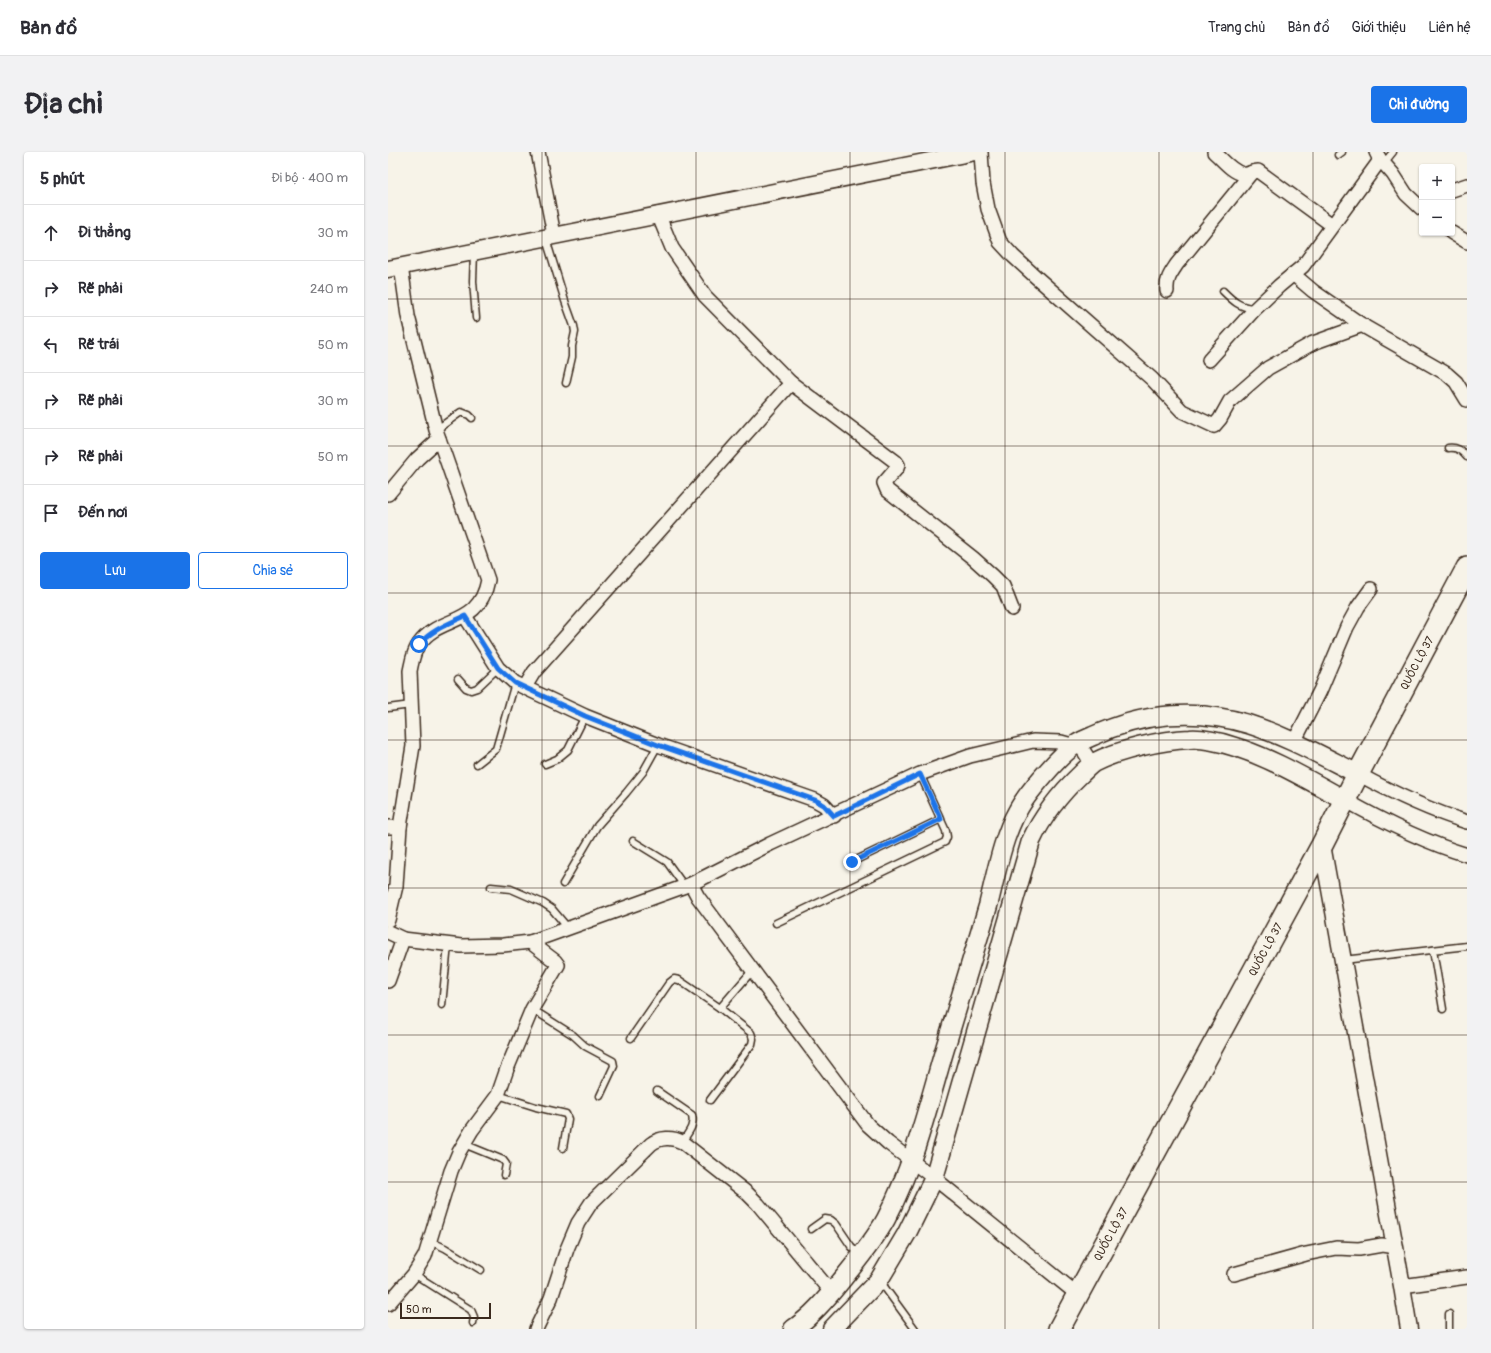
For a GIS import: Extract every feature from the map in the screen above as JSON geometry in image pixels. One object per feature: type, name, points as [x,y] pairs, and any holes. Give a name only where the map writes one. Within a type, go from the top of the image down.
[{"type":"highway","name":"QUỐC LỘ 37","points":[[1059,1329],[1322,845],[1356,776],[1467,568]]},
{"type":"main road","points":[[832,1329],[879,1280],[907,1233],[934,1178],[1031,841],[1040,821],[1068,786],[1085,755],[1105,730],[1138,720],[1168,714],[1221,718],[1260,728],[1294,742],[1356,776]]},
{"type":"main road","points":[[793,1329],[801,1324],[861,1257],[886,1220],[912,1161],[988,906],[1007,833],[1018,810],[1033,788],[1060,759],[1191,739],[1212,741],[1232,746],[1250,753],[1293,772],[1345,799]]},
{"type":"street","points":[[538,152],[550,236]]},
{"type":"street","points":[[388,920],[396,886],[394,827],[413,746],[410,671],[415,650],[426,636],[465,616],[475,608],[486,591],[488,580],[437,435],[408,316],[394,267],[975,152]]},
{"type":"street","points":[[981,152],[984,189],[988,209],[1000,242],[1036,277],[1152,379],[1182,411],[1214,426],[1220,419],[1230,401],[1268,368],[1312,343],[1363,325]]},
{"type":"street","points":[[1214,152],[1231,168],[1241,174],[1258,171],[1332,225]]},
{"type":"street","points":[[1209,360],[1258,307],[1303,266],[1376,166],[1380,158],[1406,194],[1419,206]]},
{"type":"street","points":[[1167,291],[1168,277],[1177,264],[1252,172]]},
{"type":"street","points":[[1455,189],[1467,184]]},
{"type":"street","points":[[1406,194],[1419,195]]},
{"type":"street","points":[[658,214],[672,248],[701,292],[791,383],[896,462],[898,465],[897,468],[885,481],[885,488],[973,558],[1003,586],[1012,609]]},
{"type":"street","points":[[1455,235],[1467,242]]},
{"type":"street","points":[[1293,274],[1313,291],[1363,325],[1447,374],[1456,382],[1467,400]]},
{"type":"street","points":[[520,685],[534,672],[791,383]]},
{"type":"street","points":[[388,494],[437,435]]},
{"type":"street","points":[[1294,742],[1320,691],[1347,627],[1358,607],[1371,589]]},
{"type":"street","points":[[465,616],[498,668],[520,685],[585,716],[658,745],[815,800],[824,805],[834,816]]},
{"type":"street","points":[[388,932],[402,939],[461,946],[503,945],[530,942],[688,886],[770,844],[834,816],[920,774],[970,756],[1033,741],[1061,742],[1085,755]]},
{"type":"street","points":[[1356,776],[1419,805],[1467,822]]},
{"type":"street","points":[[1345,799],[1383,821],[1445,848],[1467,855]]},
{"type":"street","points":[[1322,845],[1409,1329]]},
{"type":"street","points":[[688,886],[698,897],[868,1125],[888,1143],[934,1178],[1077,1294]]},
{"type":"street","points":[[388,981],[402,939]]},
{"type":"street","points":[[388,1304],[414,1274],[425,1256],[451,1171],[472,1130],[498,1095],[532,1009],[558,965],[555,960],[530,942]]},
{"type":"street","points":[[536,1329],[551,1298],[567,1248],[578,1224],[591,1203],[657,1140],[677,1139],[747,1193],[758,1204],[831,1292]]},
{"type":"street","points":[[1234,1274],[1306,1254],[1336,1248],[1359,1249],[1382,1245],[1395,1247]]},
{"type":"street","points":[[1402,1286],[1467,1277]]},
{"type":"lane","points":[[1380,158],[1393,152]]},
{"type":"lane","points":[[550,236],[565,300],[575,332],[572,346],[572,357],[566,384]]},
{"type":"lane","points":[[474,251],[473,281],[476,318]]},
{"type":"lane","points":[[1223,291],[1239,305],[1248,308],[1258,307]]},
{"type":"lane","points":[[437,435],[461,412],[472,418]]},
{"type":"lane","points":[[1448,448],[1457,448],[1467,457]]},
{"type":"lane","points":[[458,679],[466,688],[471,690],[476,688],[498,668]]},
{"type":"lane","points":[[477,764],[496,749],[520,685]]},
{"type":"lane","points":[[388,708],[412,705]]},
{"type":"lane","points":[[545,764],[557,759],[568,750],[585,716]]},
{"type":"lane","points":[[562,884],[597,826],[643,772],[658,745]]},
{"type":"lane","points":[[776,923],[945,842],[946,831],[920,774]]},
{"type":"lane","points":[[852,862],[941,819]]},
{"type":"lane","points":[[633,841],[667,862],[688,886]]},
{"type":"lane","points":[[491,887],[511,889],[543,903],[552,909],[568,928]]},
{"type":"lane","points":[[442,1005],[448,944]]},
{"type":"lane","points":[[1342,960],[1467,946]]},
{"type":"lane","points":[[1433,950],[1443,1009]]},
{"type":"lane","points":[[720,1008],[752,971]]},
{"type":"lane","points":[[630,1038],[669,983],[674,979],[679,980],[720,1008],[751,1033],[753,1038],[752,1044],[710,1100]]},
{"type":"lane","points":[[532,1009],[573,1035],[585,1046],[613,1061],[614,1066],[600,1096]]},
{"type":"lane","points":[[657,1091],[692,1115],[694,1121],[682,1142]]},
{"type":"lane","points":[[498,1095],[536,1107],[566,1114],[568,1119],[563,1148]]},
{"type":"lane","points":[[464,1144],[503,1160],[506,1164],[504,1174]]},
{"type":"lane","points":[[811,1228],[825,1219],[831,1220],[836,1224],[851,1246],[861,1257]]},
{"type":"lane","points":[[430,1241],[445,1248],[481,1270]]},
{"type":"lane","points":[[414,1274],[471,1310],[474,1317],[473,1323]]},
{"type":"lane","points":[[879,1280],[915,1329]]},
{"type":"lane","points":[[1449,1314],[1449,1329]]},
{"type":"route","points":[[419,644],[426,636],[439,628],[465,616],[498,668],[504,675],[515,683],[585,716],[658,745],[815,800],[824,805],[834,816],[920,774],[941,819],[852,862]]}]
